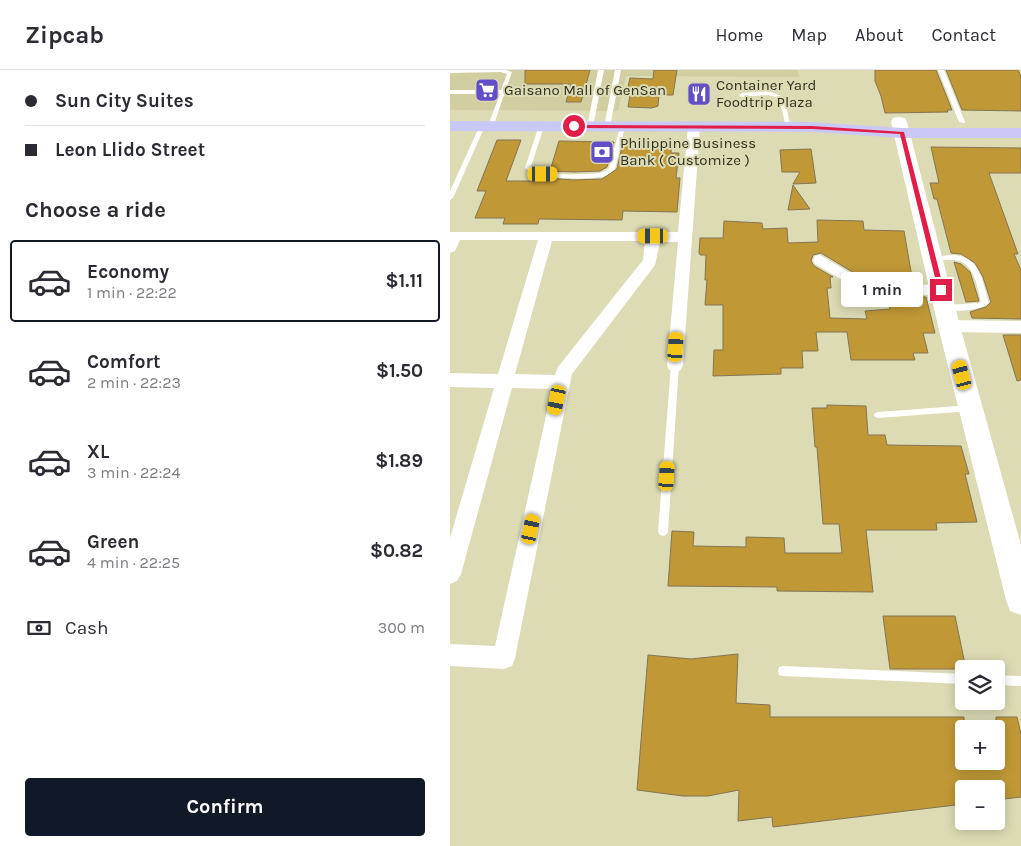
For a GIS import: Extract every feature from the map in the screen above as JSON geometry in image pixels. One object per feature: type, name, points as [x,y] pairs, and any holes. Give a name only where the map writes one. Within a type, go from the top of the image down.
[{"type":"main road","points":[[901,127],[962,122],[1021,122]]},
{"type":"main road","points":[[450,126],[901,127],[1021,134]]},
{"type":"main road","points":[[901,127],[945,308],[1021,600]]},
{"type":"street","points":[[675,364],[694,127]]},
{"type":"street","points":[[450,248],[455,235],[684,237]]},
{"type":"street","points":[[450,574],[546,236]]},
{"type":"street","points":[[450,655],[504,658],[564,372],[650,261],[653,236]]},
{"type":"street","points":[[820,260],[858,284],[1021,327]]},
{"type":"street","points":[[650,261],[683,261]]},
{"type":"street","points":[[450,380],[561,382]]},
{"type":"lane","points":[[542,126],[528,168],[532,172],[543,174],[602,175],[612,170],[601,70]]},
{"type":"lane","points":[[606,127],[618,70]]},
{"type":"lane","points":[[941,70],[962,122]]},
{"type":"lane","points":[[450,71],[506,71],[510,73],[487,126],[450,198]]},
{"type":"lane","points":[[450,92],[503,92]]},
{"type":"lane","points":[[742,95],[768,93],[781,97],[789,127]]},
{"type":"lane","points":[[933,258],[962,258],[970,264],[977,275],[985,302],[979,306],[945,308]]},
{"type":"lane","points":[[663,532],[675,364]]},
{"type":"lane","points":[[878,415],[971,408]]},
{"type":"lane","points":[[782,672],[955,679]]},
{"type":"lane","points":[[1005,681],[1021,682]]},
{"type":"shaded area","points":[[450,70],[798,70],[799,77],[626,76],[618,111],[450,110]]},
{"type":"building","points":[[525,70],[590,70],[581,102],[566,102],[571,84],[525,84]]},
{"type":"building","points":[[654,70],[677,70],[673,95],[659,95],[658,106],[652,108],[628,107],[630,95],[626,95],[630,78],[653,79]]},
{"type":"building","points":[[875,70],[936,70],[952,110],[947,110],[948,112],[885,113],[875,81]]},
{"type":"building","points":[[946,70],[1018,70],[1021,76],[1021,111],[962,110]]},
{"type":"building","points":[[497,140],[521,140],[506,181],[546,181],[547,178],[573,180],[602,179],[617,169],[623,142],[672,140],[671,153],[679,153],[676,178],[680,178],[677,212],[623,211],[622,220],[539,219],[538,224],[503,224],[505,218],[475,218],[486,191],[477,191]]},
{"type":"building","points":[[559,141],[614,142],[607,167],[600,171],[550,171]]},
{"type":"building","points":[[931,147],[1021,148],[1021,173],[989,173],[1018,254],[1014,254],[1021,270],[1021,319],[972,318],[970,312],[986,307],[991,302],[983,277],[975,263],[961,254],[951,253],[937,199],[934,199],[930,183],[939,183]]},
{"type":"building","points":[[811,149],[816,183],[793,184],[800,172],[782,172],[780,150]]},
{"type":"building","points":[[793,185],[810,209],[788,210]]},
{"type":"building","points":[[817,220],[863,221],[864,230],[904,231],[913,283],[884,282],[883,277],[861,277],[821,253],[813,255],[811,261],[814,266],[833,277],[830,277],[831,288],[827,288],[830,318],[867,319],[865,311],[890,309],[887,296],[926,297],[935,333],[923,333],[928,353],[913,353],[915,360],[851,360],[847,332],[816,332],[818,351],[802,351],[803,368],[781,368],[781,374],[713,376],[714,350],[723,350],[723,305],[705,305],[706,255],[700,255],[699,253],[700,238],[723,238],[724,221],[762,223],[763,229],[787,228],[788,243],[818,242]]},
{"type":"building","points":[[954,262],[961,264],[970,272],[979,301],[966,302]]},
{"type":"building","points":[[1003,335],[1021,335],[1021,380],[1017,381]]},
{"type":"building","points":[[827,405],[866,406],[868,435],[885,435],[887,445],[961,446],[969,474],[965,474],[977,522],[936,523],[937,530],[866,530],[873,592],[777,591],[777,587],[668,586],[672,531],[694,532],[693,546],[746,547],[746,537],[784,538],[785,553],[842,553],[839,524],[823,524],[817,447],[815,447],[812,408],[827,408]]},
{"type":"building","points":[[883,616],[955,616],[964,660],[955,660],[955,669],[890,669]]},
{"type":"building","points":[[738,654],[736,703],[770,705],[770,717],[964,717],[964,720],[955,720],[955,770],[1005,770],[1005,720],[996,720],[996,717],[1017,717],[1021,734],[1021,797],[1005,799],[1005,780],[955,780],[955,805],[773,827],[772,817],[738,821],[739,790],[708,796],[683,796],[637,790],[648,655],[691,659]]},
{"type":"place","name":"Gaisano Mall of GenSan","points":[[487,90]]},
{"type":"place","name":"Container Yard Foodtrip Plaza","points":[[699,94]]},
{"type":"place","name":"Philippine Business Bank ( Customize )","points":[[602,152]]},
{"type":"route","points":[[574,126],[812,127],[902,133],[941,290]]}]
